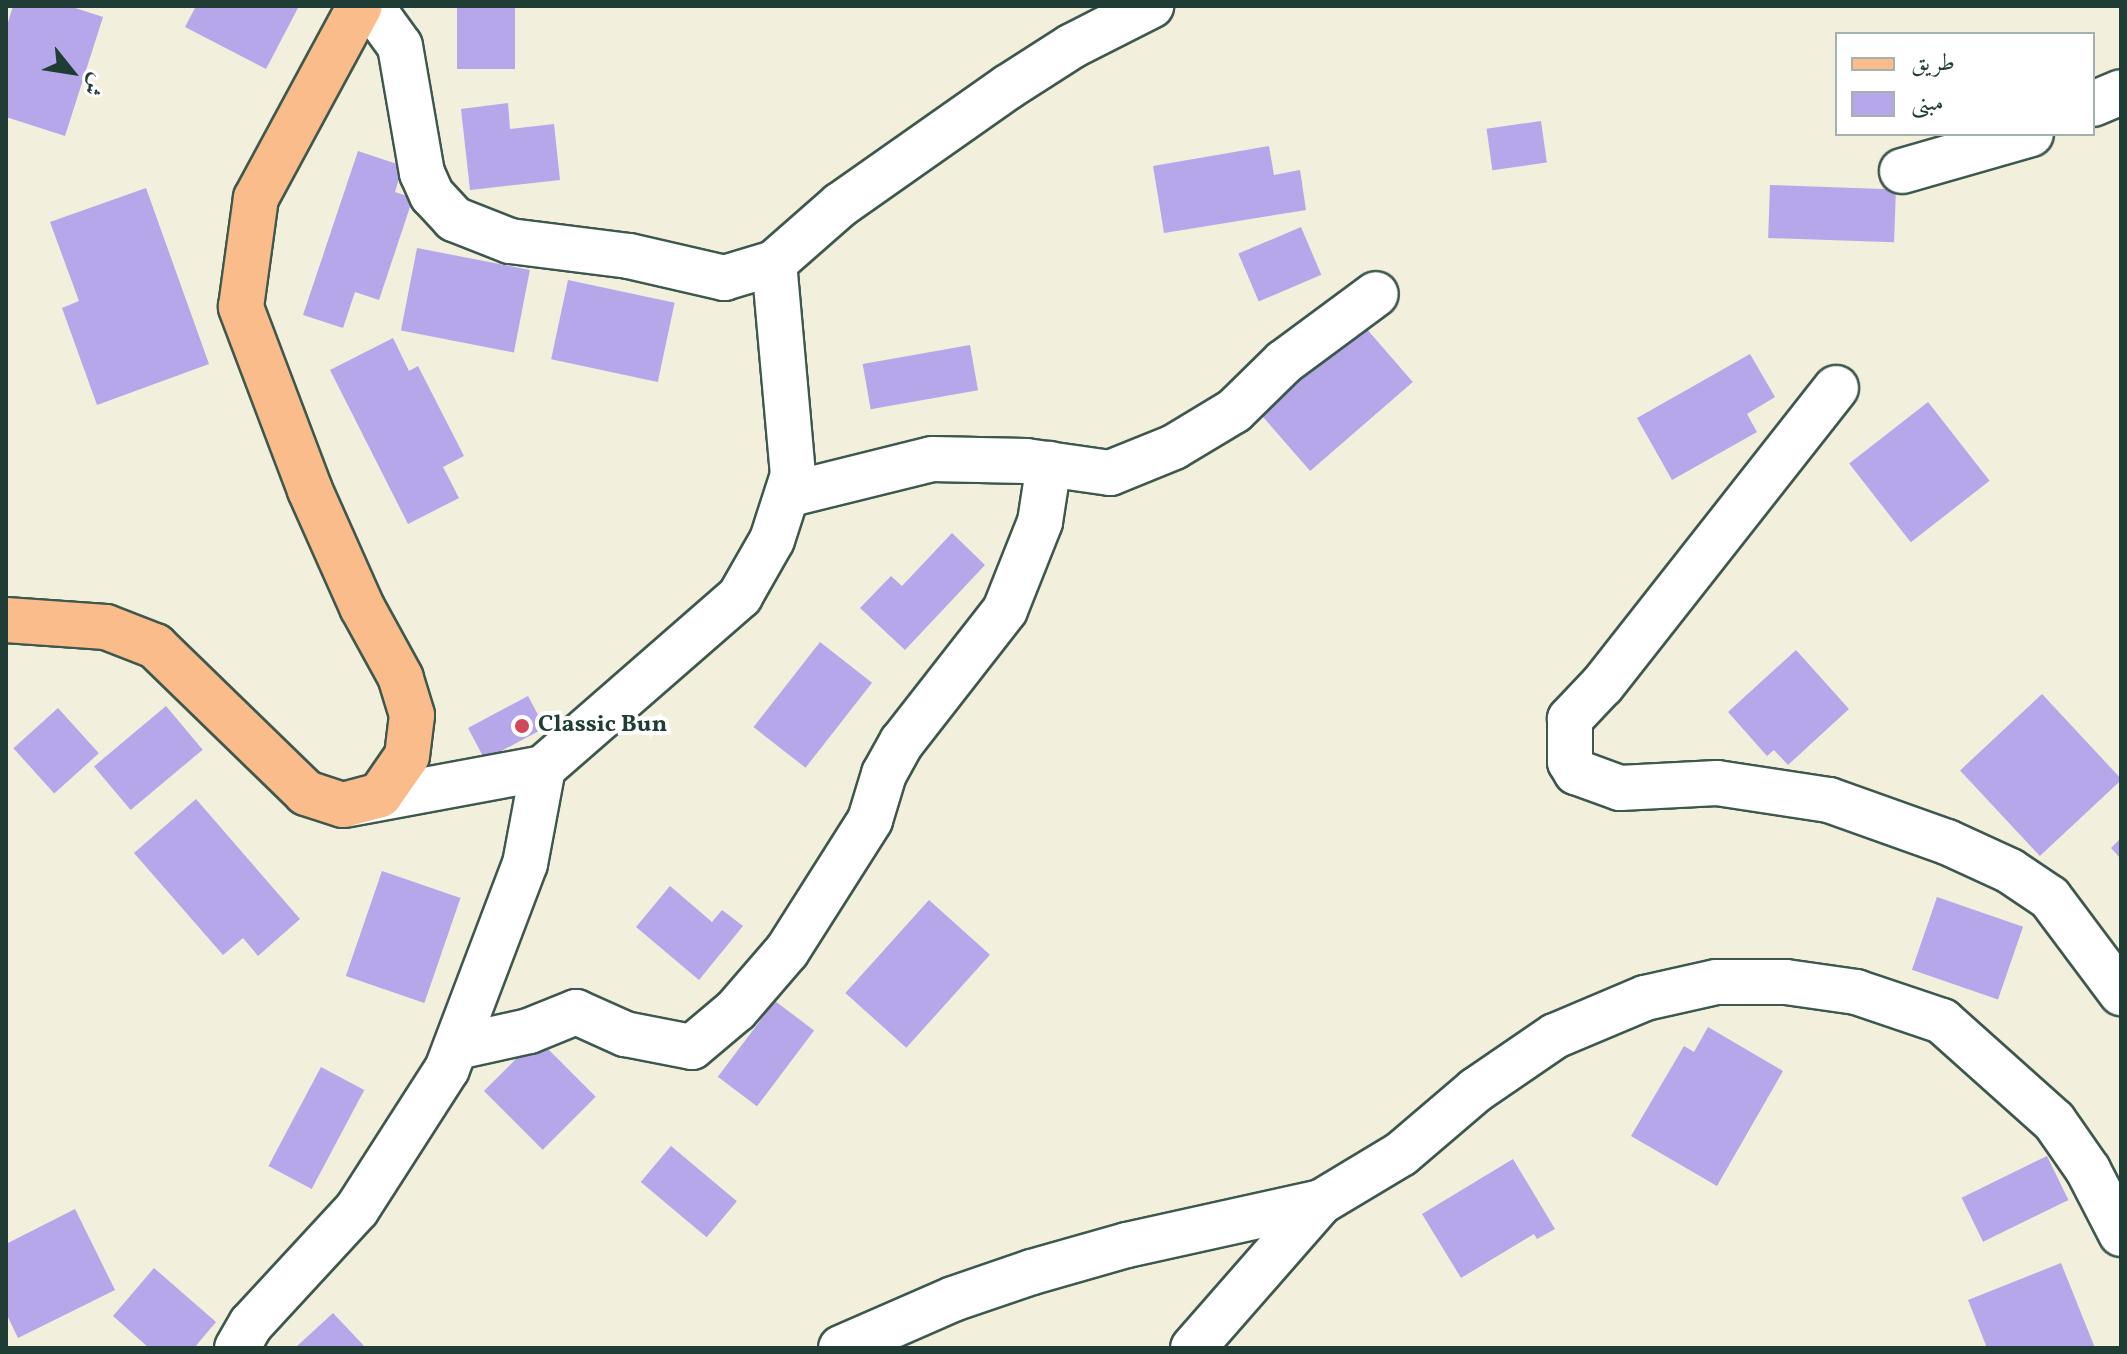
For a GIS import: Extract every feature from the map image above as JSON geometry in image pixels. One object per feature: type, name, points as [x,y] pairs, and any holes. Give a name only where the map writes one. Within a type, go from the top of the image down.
[{"type":"main road","points":[[6,620],[106,627],[155,646],[276,769],[306,793],[343,805],[380,795],[407,756],[412,715],[401,678],[310,490],[241,307],[256,198],[360,6]]},
{"type":"street","points":[[371,6],[400,46],[422,173],[432,195],[454,219],[510,241],[629,256],[724,278],[774,263],[840,205],[1008,87],[1072,46],[1151,6]]},
{"type":"street","points":[[2095,103],[2121,92]]},
{"type":"street","points":[[1902,171],[2024,136]]},
{"type":"street","points":[[343,805],[543,768],[740,596],[772,540],[793,475],[774,263]]},
{"type":"street","points":[[787,495],[932,459],[1049,464],[1110,473],[1174,447],[1234,411],[1284,362],[1376,294]]},
{"type":"street","points":[[1836,388],[1602,685],[1570,719],[1570,762],[1576,772],[1620,788],[1717,783],[1829,800],[1947,842],[2010,871],[2050,898],[2121,993]]},
{"type":"street","points":[[457,1047],[529,1031],[576,1012],[625,1034],[692,1047],[736,1010],[787,951],[870,820],[884,774],[902,742],[1005,610],[1040,522],[1049,464]]},
{"type":"street","points":[[237,1348],[251,1324],[357,1209],[457,1047],[525,864],[543,768]]},
{"type":"street","points":[[841,1348],[953,1299],[1032,1272],[1321,1202],[1401,1154],[1476,1090],[1555,1036],[1659,995],[1716,982],[1786,982],[1856,992],[1942,1021],[2054,1121],[2088,1170],[2120,1229]]},
{"type":"street","points":[[1193,1348],[1321,1202]]},
{"type":"building","points":[[13,6],[69,6],[103,17],[65,136],[6,117],[6,29]]},
{"type":"building","points":[[196,6],[299,6],[266,69],[185,27]]},
{"type":"building","points":[[457,6],[515,6],[515,69],[457,69]]},
{"type":"building","points":[[508,103],[510,129],[554,124],[560,180],[470,190],[461,109]]},
{"type":"building","points":[[1541,121],[1547,163],[1492,170],[1487,129]]},
{"type":"building","points":[[1269,146],[1274,175],[1300,170],[1306,210],[1164,233],[1153,166]]},
{"type":"building","points":[[358,151],[403,166],[395,192],[413,198],[379,300],[355,292],[343,328],[303,315]]},
{"type":"building","points":[[1770,185],[1896,189],[1894,242],[1768,238]]},
{"type":"building","points":[[146,188],[209,364],[97,405],[62,308],[79,301],[50,222]]},
{"type":"building","points":[[1301,227],[1321,275],[1259,301],[1238,254]]},
{"type":"building","points":[[417,248],[530,270],[514,352],[401,330]]},
{"type":"building","points":[[568,280],[675,303],[658,382],[551,359]]},
{"type":"building","points":[[1359,320],[1413,382],[1310,471],[1256,409]]},
{"type":"building","points":[[393,338],[409,371],[418,366],[464,456],[443,467],[459,498],[408,524],[330,370]]},
{"type":"building","points":[[970,345],[978,390],[871,409],[863,364]]},
{"type":"building","points":[[1750,354],[1775,397],[1747,414],[1757,432],[1672,480],[1637,418]]},
{"type":"building","points":[[1928,402],[1990,481],[1911,542],[1849,464]]},
{"type":"building","points":[[952,533],[985,565],[905,650],[860,608],[891,576],[902,586]]},
{"type":"building","points":[[820,642],[872,683],[806,768],[754,727]]},
{"type":"building","points":[[1796,650],[1849,709],[1788,765],[1774,750],[1767,756],[1728,712]]},
{"type":"building","points":[[2042,694],[2121,780],[2040,856],[1960,770]]},
{"type":"building","points":[[528,696],[545,728],[485,760],[468,728]]},
{"type":"building","points":[[166,706],[203,750],[131,810],[94,766]]},
{"type":"building","points":[[58,708],[99,753],[54,793],[13,748]]},
{"type":"building","points":[[196,799],[300,919],[258,956],[243,938],[223,955],[134,853]]},
{"type":"building","points":[[2121,838],[2121,859],[2111,848]]},
{"type":"building","points":[[382,871],[460,898],[424,1003],[346,976]]},
{"type":"building","points":[[670,886],[712,922],[722,910],[743,926],[699,980],[636,927]]},
{"type":"building","points":[[1937,897],[2023,927],[1998,999],[1912,970]]},
{"type":"building","points":[[929,900],[990,955],[906,1048],[845,993]]},
{"type":"building","points":[[775,1001],[814,1030],[757,1106],[718,1077]]},
{"type":"building","points":[[1708,1027],[1783,1071],[1717,1186],[1631,1136],[1684,1046],[1694,1052]]},
{"type":"building","points":[[537,1038],[596,1097],[543,1150],[484,1091]]},
{"type":"building","points":[[321,1067],[364,1090],[312,1189],[268,1166]]},
{"type":"building","points":[[671,1146],[737,1201],[707,1237],[641,1182]]},
{"type":"building","points":[[2047,1156],[2068,1200],[1983,1242],[1962,1198]]},
{"type":"building","points":[[1513,1159],[1555,1229],[1537,1239],[1534,1234],[1461,1278],[1422,1214]]},
{"type":"building","points":[[75,1209],[115,1290],[18,1338],[6,1313],[6,1244]]},
{"type":"building","points":[[2061,1263],[2095,1348],[1987,1348],[1968,1300]]},
{"type":"building","points":[[154,1268],[216,1322],[194,1348],[149,1348],[113,1316]]},
{"type":"building","points":[[333,1313],[366,1348],[295,1348]]},
{"type":"place","name":"Classic Bun","points":[[522,726]]}]
